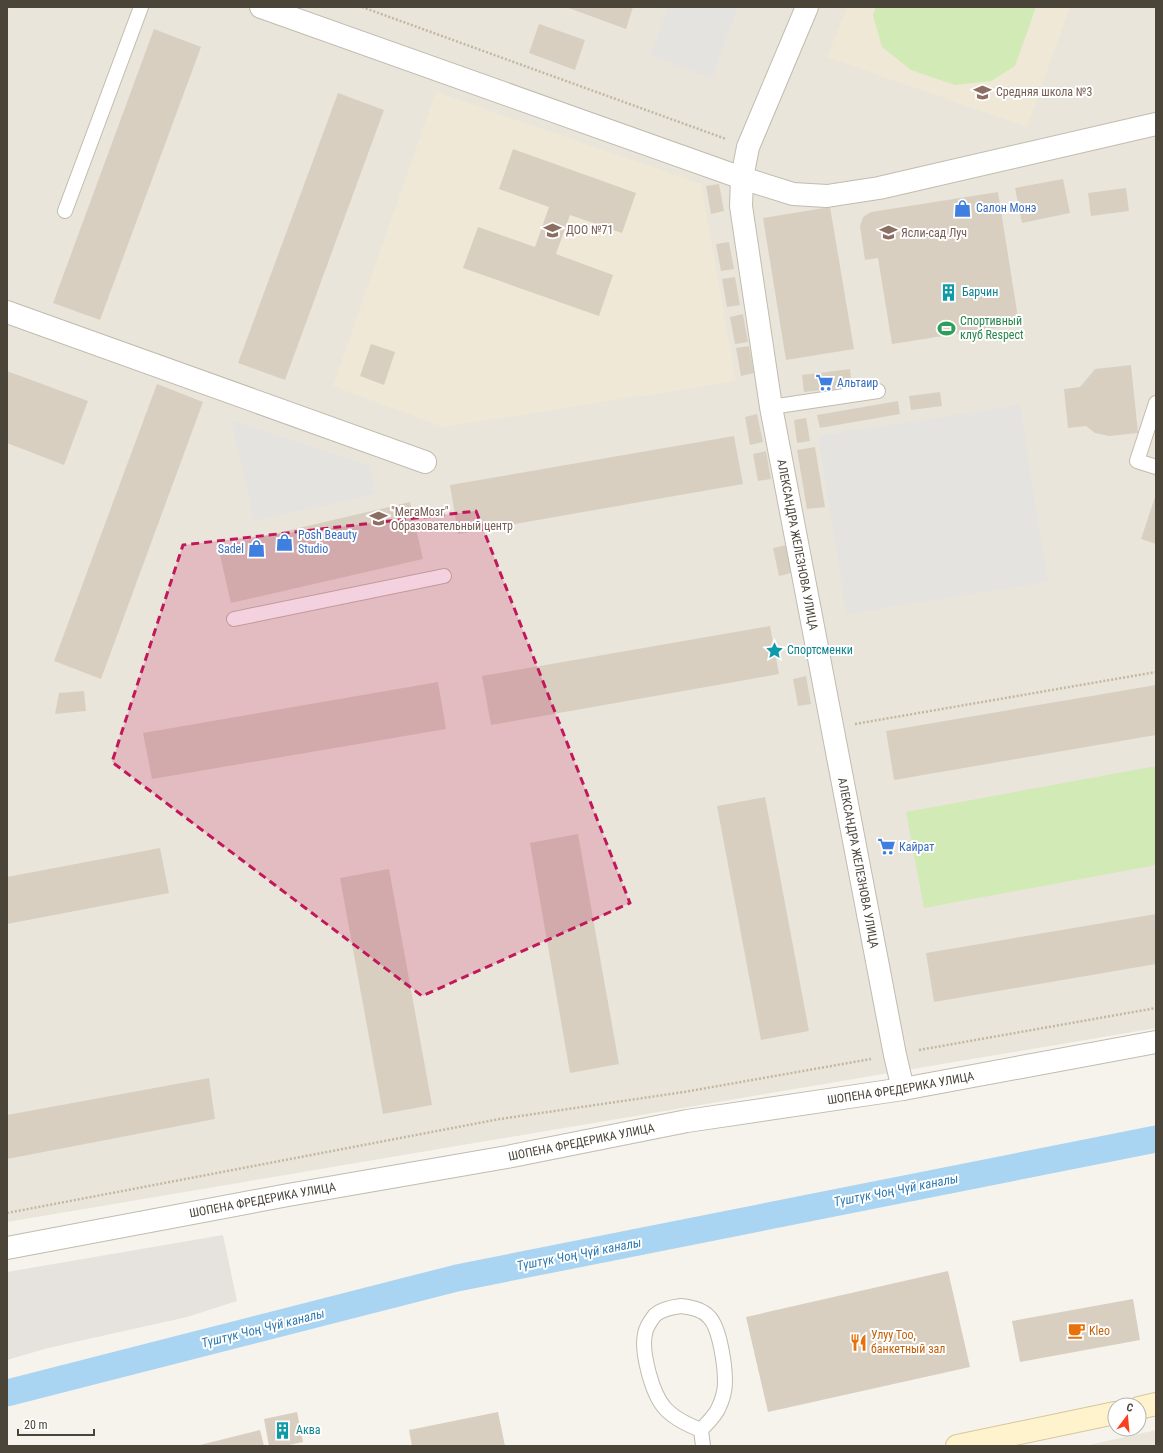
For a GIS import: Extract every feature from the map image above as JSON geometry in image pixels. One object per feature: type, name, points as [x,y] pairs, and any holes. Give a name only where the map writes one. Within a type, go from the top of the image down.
[{"type":"main road","points":[[969,1445],[1028,1439],[1107,1415]]},
{"type":"street","points":[[261,7],[742,178],[793,194],[827,196],[879,188],[1156,124]]},
{"type":"street","name":"АЛЕКСАНДРА ЖЕЛЕЗНОВА УЛИЦА","points":[[807,7],[748,147],[742,178],[741,206],[771,406],[895,1055],[903,1089]]},
{"type":"street","points":[[7,312],[425,462]]},
{"type":"street","name":"ШОПЕНА ФРЕДЕРИКА УЛИЦА","points":[[7,1248],[288,1195],[507,1157],[687,1121],[903,1089],[1156,1042]]},
{"type":"lane","points":[[65,211],[140,7]]},
{"type":"lane","points":[[771,406],[878,391]]},
{"type":"lane","points":[[1156,403],[1137,461],[1156,467]]},
{"type":"lane","points":[[234,619],[444,576]]},
{"type":"lane","points":[[701,1430],[689,1426],[664,1407],[649,1373],[644,1335],[647,1327],[656,1314],[668,1308],[690,1307],[704,1313],[709,1317],[714,1324],[724,1362],[725,1383],[722,1400],[718,1410],[701,1430],[703,1446]]},
{"type":"path","points":[[362,7],[748,147]]},
{"type":"path","points":[[848,725],[1156,672]]},
{"type":"path","points":[[7,1213],[500,1119],[684,1092],[1156,1008]]},
{"type":"highlighted area","points":[[476,511],[630,903],[422,996],[112,762],[183,545]]},
{"type":"shaded area","points":[[7,7],[1156,7],[1156,1028],[7,1222]]},
{"type":"shaded area","points":[[668,7],[738,7],[712,78],[650,56]]},
{"type":"shaded area","name":"Средняя школа №3","points":[[847,7],[1070,7],[1027,127],[827,57]]},
{"type":"shaded area","points":[[436,92],[701,184],[736,381],[443,427],[333,386]]},
{"type":"shaded area","points":[[1020,405],[1048,582],[846,614],[818,436]]},
{"type":"shaded area","points":[[231,420],[370,466],[376,494],[254,521]]},
{"type":"shaded area","points":[[223,1235],[237,1301],[187,1317],[48,1348],[7,1360],[7,1272]]},
{"type":"shaded area","points":[[1156,1430],[1156,1446],[1085,1446],[1125,1437],[1147,1437],[1147,1432]]},
{"type":"green space","points":[[876,7],[1036,7],[1015,66],[991,81],[955,85],[911,70],[882,47],[873,15]]},
{"type":"green space","points":[[1156,766],[1156,865],[924,908],[906,812]]},
{"type":"building","points":[[566,7],[633,7],[626,29]]},
{"type":"building","points":[[539,24],[585,40],[575,70],[529,53]]},
{"type":"building","points":[[154,29],[201,47],[100,320],[53,303]]},
{"type":"building","points":[[338,93],[384,110],[285,380],[238,363]]},
{"type":"building","name":"ДОО №71","points":[[513,149],[636,193],[622,233],[570,215],[556,254],[613,275],[599,316],[463,268],[478,227],[535,247],[549,207],[499,189]]},
{"type":"building","points":[[1063,179],[1070,213],[1022,223],[1015,188]]},
{"type":"building","points":[[719,184],[724,211],[711,214],[706,186]]},
{"type":"building","points":[[1126,188],[1129,211],[1091,216],[1088,193]]},
{"type":"building","name":"Барчин","points":[[998,192],[1019,324],[892,344],[878,258],[865,260],[860,226],[863,217],[871,212]]},
{"type":"building","points":[[830,207],[854,349],[786,360],[763,218]]},
{"type":"building","points":[[729,242],[734,269],[721,271],[716,244]]},
{"type":"building","points":[[735,277],[740,305],[727,307],[722,279]]},
{"type":"building","points":[[743,314],[748,342],[735,344],[730,317]]},
{"type":"building","points":[[371,344],[395,352],[384,385],[360,376]]},
{"type":"building","points":[[749,346],[754,373],[741,376],[736,348]]},
{"type":"building","points":[[1131,365],[1138,433],[1109,436],[1095,433],[1086,426],[1068,428],[1064,389],[1080,387],[1095,369]]},
{"type":"building","points":[[850,369],[852,387],[804,392],[802,375]]},
{"type":"building","points":[[7,371],[88,401],[64,465],[7,443]]},
{"type":"building","points":[[157,384],[203,402],[101,679],[54,661]]},
{"type":"building","points":[[940,392],[942,406],[911,410],[909,396]]},
{"type":"building","points":[[898,401],[900,414],[820,428],[817,415]]},
{"type":"building","points":[[757,414],[763,442],[750,445],[745,417]]},
{"type":"building","points":[[806,418],[810,441],[797,443],[794,420]]},
{"type":"building","points":[[734,436],[743,484],[458,534],[450,485]]},
{"type":"building","points":[[815,447],[825,507],[807,509],[797,450]]},
{"type":"building","points":[[766,451],[771,479],[758,481],[753,454]]},
{"type":"building","points":[[1156,494],[1156,544],[1141,539]]},
{"type":"building","points":[[410,502],[423,559],[231,603],[218,547]]},
{"type":"building","points":[[787,545],[791,573],[779,576],[773,548]]},
{"type":"building","points":[[770,626],[779,674],[491,725],[482,676]]},
{"type":"building","points":[[806,676],[811,704],[798,706],[793,679]]},
{"type":"building","points":[[438,682],[446,729],[152,779],[143,733]]},
{"type":"building","points":[[1156,685],[1156,735],[894,780],[886,731]]},
{"type":"building","points":[[84,691],[86,711],[55,714],[59,693]]},
{"type":"building","points":[[765,797],[809,1031],[761,1040],[717,806]]},
{"type":"building","points":[[578,834],[619,1064],[570,1073],[530,843]]},
{"type":"building","points":[[160,848],[169,893],[7,924],[7,877]]},
{"type":"building","points":[[389,869],[432,1105],[383,1114],[340,878]]},
{"type":"building","points":[[1156,914],[1156,964],[934,1002],[926,953]]},
{"type":"building","points":[[209,1078],[215,1119],[7,1159],[7,1115]]},
{"type":"building","name":"Улуу Тоо, банкетный зал","points":[[948,1271],[970,1367],[768,1412],[746,1317]]},
{"type":"building","name":"Kleo","points":[[1133,1299],[1140,1340],[1020,1362],[1012,1321]]},
{"type":"building","name":"Аква","points":[[297,1412],[303,1442],[285,1446],[269,1446],[264,1419]]},
{"type":"building","points":[[498,1412],[505,1446],[412,1446],[409,1430]]},
{"type":"building","points":[[260,1430],[264,1446],[200,1446],[200,1445]]},
{"type":"waterway","name":"Түштүк Чоң Чүй каналы","points":[[7,1393],[457,1278],[1156,1139]]},
{"type":"place","name":"Средняя школа №3","points":[[983,92]]},
{"type":"place","name":"Салон Монэ","points":[[963,208]]},
{"type":"place","name":"ДОО №71","points":[[553,230]]},
{"type":"place","name":"Ясли-сад Луч","points":[[888,233]]},
{"type":"place","name":"Барчин","points":[[949,292]]},
{"type":"place","name":"Спортивный клуб Respect","points":[[947,328]]},
{"type":"place","name":"Альтаир","points":[[824,383]]},
{"type":"place","name":"\"МегаМозг\" Образовательный центр","points":[[378,519]]},
{"type":"place","name":"Posh Beauty Studio","points":[[285,542]]},
{"type":"place","name":"Sadel","points":[[257,549]]},
{"type":"place","name":"Спортсменки","points":[[774,650]]},
{"type":"place","name":"Кайрат","points":[[886,847]]},
{"type":"place","name":"Kleo","points":[[1076,1331]]},
{"type":"place","name":"Улуу Тоо, банкетный зал","points":[[858,1342]]},
{"type":"place","name":"Аква","points":[[283,1430]]}]
